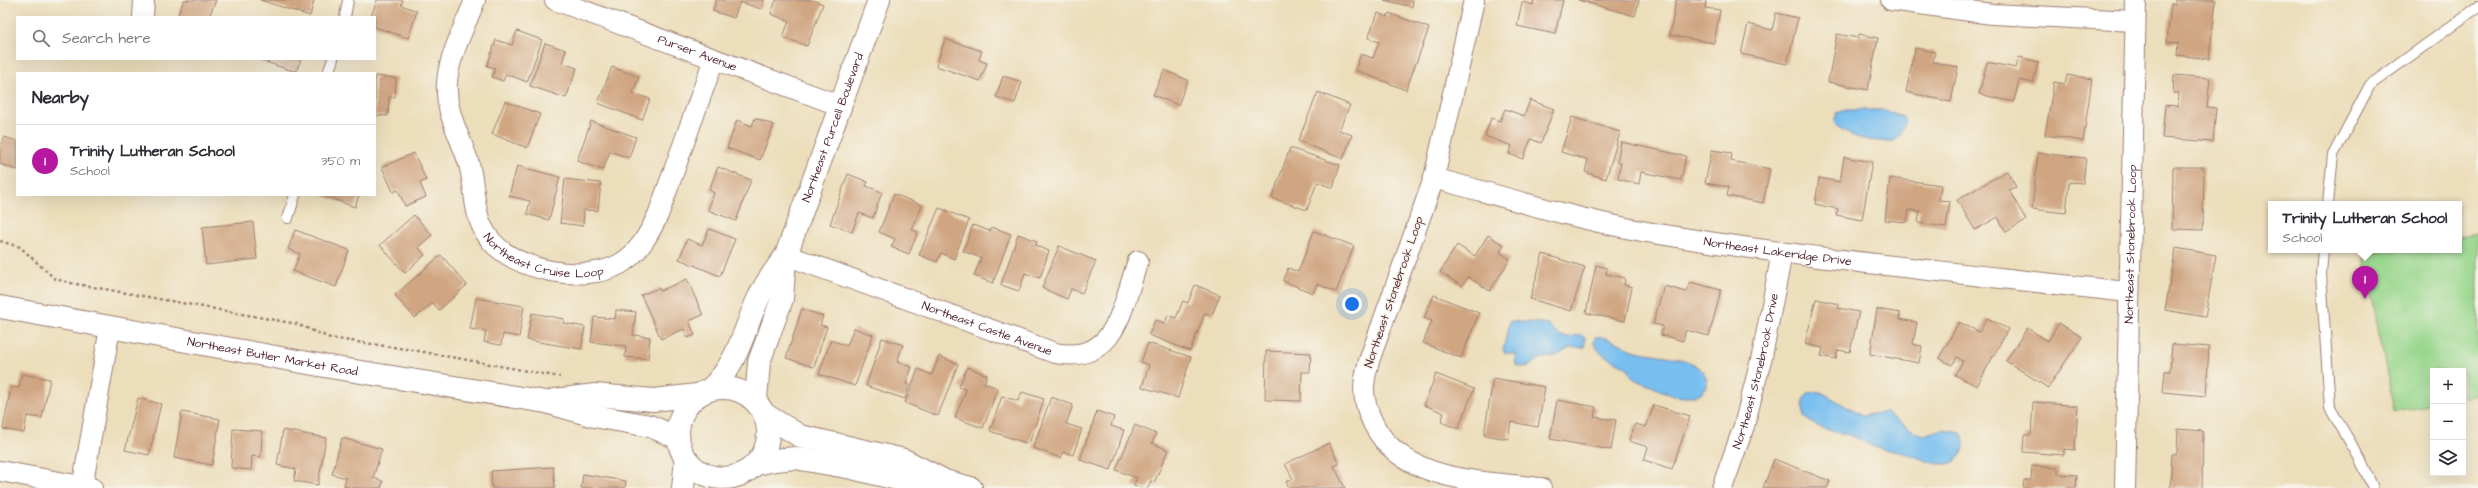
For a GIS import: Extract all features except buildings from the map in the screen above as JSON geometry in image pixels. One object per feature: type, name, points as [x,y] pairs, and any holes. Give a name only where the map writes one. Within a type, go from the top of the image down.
[{"type":"main road","name":"Northeast Purcell Boulevard","points":[[703,392],[723,378],[736,355],[762,292],[786,255],[879,0]]},
{"type":"main road","name":"Northeast Purcell Boulevard","points":[[760,407],[759,362],[782,299],[786,255]]},
{"type":"main road","name":"Northeast Butler Market Road","points":[[0,307],[110,328],[456,389],[546,402],[594,416],[650,426],[678,438]]},
{"type":"main road","points":[[760,407],[769,437],[765,452],[756,464],[744,474],[724,483],[694,468],[686,459],[678,438],[680,418],[686,405],[703,392],[724,387],[738,389],[800,436],[904,460],[945,481],[971,488]]},
{"type":"main road","name":"Northeast Butler Market Road","points":[[546,402],[595,395],[654,400],[703,392]]},
{"type":"main road","points":[[756,464],[795,458],[852,468],[905,481],[945,481]]},
{"type":"main road","points":[[683,488],[686,459]]},
{"type":"street","points":[[143,16],[144,0]]},
{"type":"street","name":"Northeast Cruise Loop","points":[[475,0],[451,64],[446,94],[454,130],[469,164],[476,210],[481,227],[490,240],[506,253],[526,264],[550,271],[576,274],[600,272],[619,264],[639,247],[648,235],[658,215],[714,59]]},
{"type":"street","name":"Purser Avenue","points":[[555,0],[841,106]]},
{"type":"street","name":"Northeast Stonebrook Loop","points":[[1474,0],[1434,178],[1369,361],[1364,388],[1369,415],[1380,437],[1396,454],[1424,468],[1456,478],[1541,488]]},
{"type":"street","points":[[1891,0],[1992,14],[2136,21]]},
{"type":"street","name":"Northeast Stonebrook Loop","points":[[2125,488],[2128,292],[2136,0]]},
{"type":"street","name":"Northeast Lakeridge Drive","points":[[1434,178],[1562,213],[1645,232],[1782,253],[2128,292]]},
{"type":"street","name":"Northeast Stonebrook Drive","points":[[1722,488],[1744,426],[1762,356],[1782,253]]},
{"type":"street","name":"Northeast Castle Avenue","points":[[786,255],[1055,353],[1070,356],[1086,353],[1099,348],[1109,337],[1116,324],[1138,261]]},
{"type":"street","points":[[0,471],[85,487],[110,328]]},
{"type":"lane","points":[[345,16],[348,0]]},
{"type":"lane","points":[[2328,201],[2332,155],[2370,85],[2478,7]]},
{"type":"lane","points":[[328,72],[333,60]]},
{"type":"lane","points":[[288,218],[295,196]]},
{"type":"lane","points":[[2324,253],[2321,273],[2330,408],[2360,459],[2373,488]]},
{"type":"path","points":[[0,242],[20,247],[55,279],[71,283],[297,324],[330,338],[413,350],[561,378]]},
{"type":"green space","points":[[2478,233],[2478,395],[2466,397],[2466,368],[2430,368],[2430,405],[2394,411],[2364,255],[2374,253],[2462,253],[2462,236]]},
{"type":"water","points":[[1846,110],[1882,110],[1903,116],[1906,121],[1900,135],[1895,141],[1862,139],[1846,133],[1834,122],[1837,113]]},
{"type":"water","points":[[1510,321],[1541,323],[1548,325],[1559,335],[1567,337],[1581,335],[1585,338],[1585,347],[1570,348],[1556,356],[1539,359],[1529,366],[1521,367],[1516,365],[1515,354],[1505,353],[1503,350]]},
{"type":"water","points":[[1595,337],[1610,339],[1633,350],[1690,362],[1700,368],[1706,376],[1707,386],[1695,396],[1687,397],[1671,394],[1638,381],[1632,377],[1627,368],[1608,357],[1597,348],[1594,344]]},
{"type":"water","points":[[1814,392],[1825,394],[1862,416],[1885,412],[1910,429],[1923,435],[1943,429],[1961,433],[1964,448],[1962,453],[1955,461],[1940,464],[1907,454],[1874,447],[1852,436],[1815,425],[1804,417],[1803,400],[1808,393]]},
{"type":"place","name":"Trinity Lutheran School","points":[[2365,299]]}]
